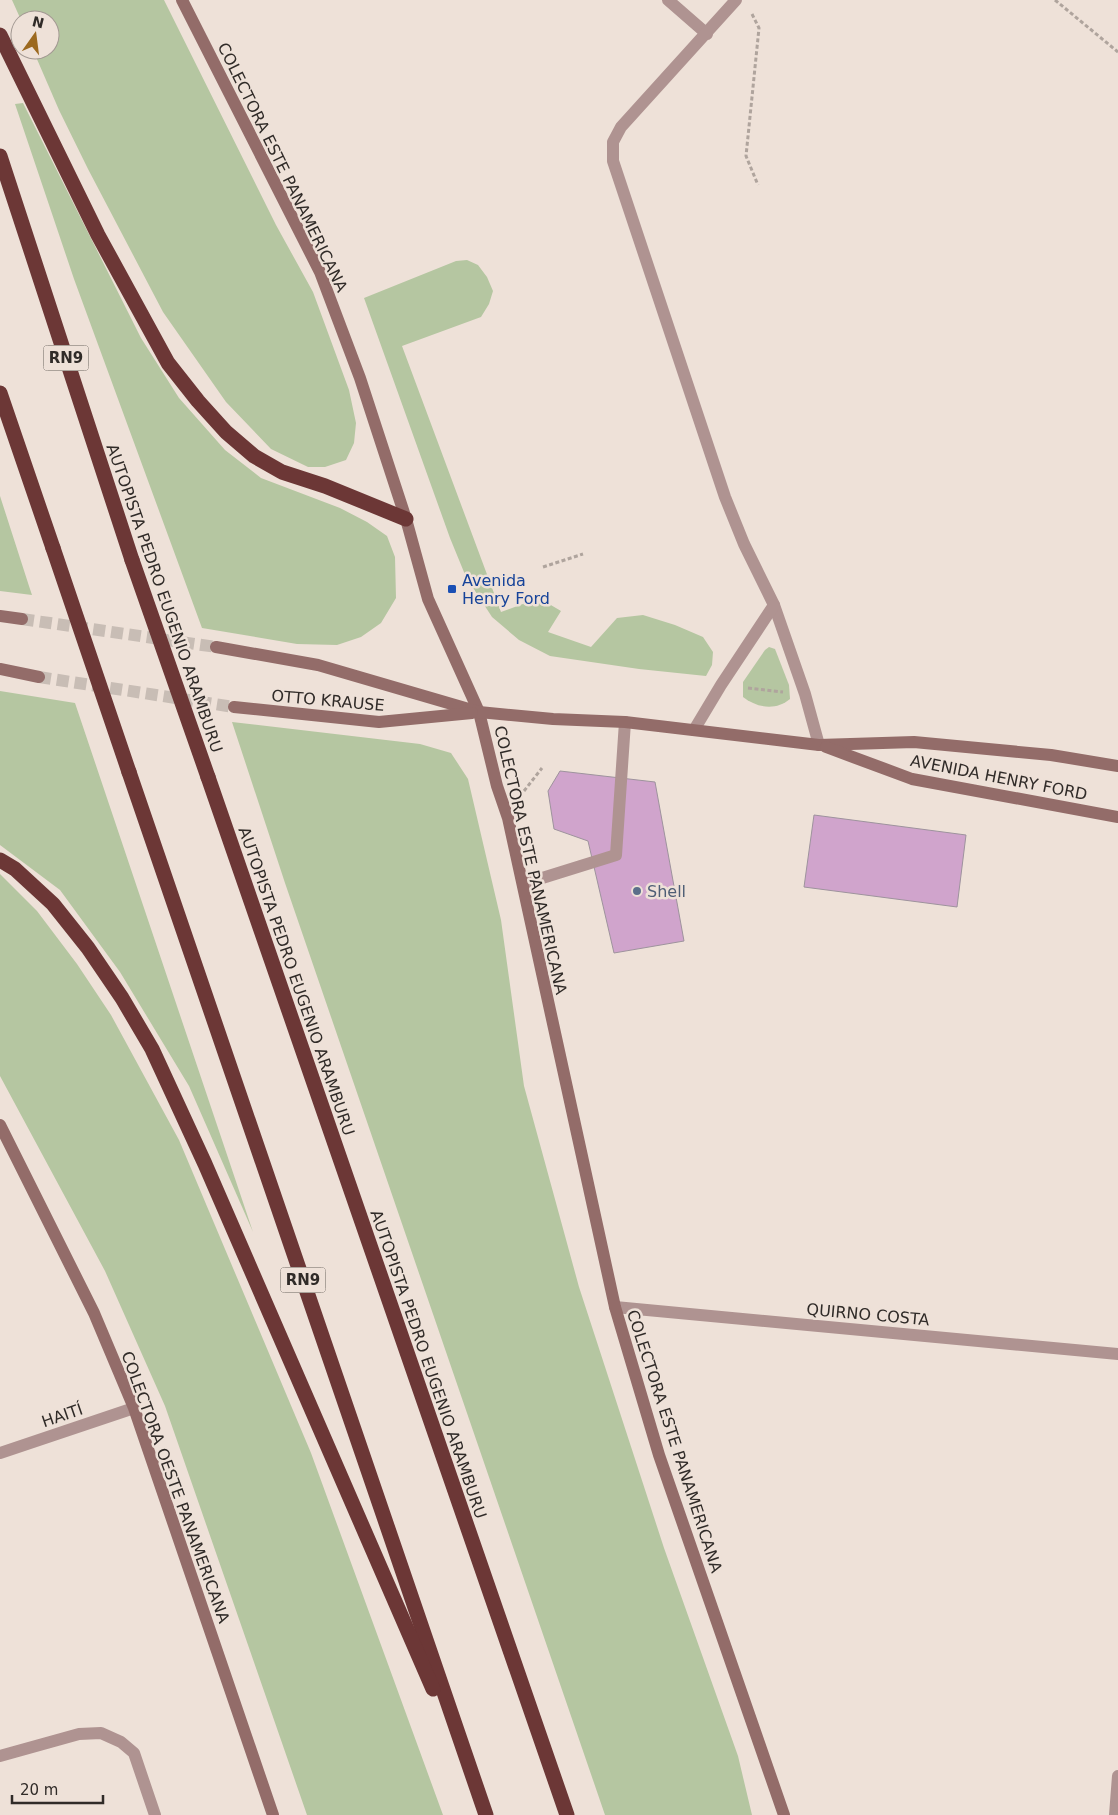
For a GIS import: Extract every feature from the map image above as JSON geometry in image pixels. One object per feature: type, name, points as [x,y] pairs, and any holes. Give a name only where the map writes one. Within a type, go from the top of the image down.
[{"type":"highway","points":[[0,35],[98,235],[168,363],[198,401],[226,432],[254,456],[282,472],[325,486],[406,519]]},
{"type":"highway","name":"AUTOPISTA PEDRO EUGENIO ARAMBURU","points":[[0,156],[132,560],[567,1815]]},
{"type":"highway","name":"RN9","points":[[0,393],[486,1815]]},
{"type":"highway","points":[[0,860],[15,869],[53,904],[88,948],[122,998],[152,1049],[205,1164],[477,1789]]},
{"type":"main road","name":"COLECTORA ESTE PANAMERICANA","points":[[182,0],[320,272],[360,378],[406,519],[428,600],[479,712],[497,786],[508,818],[615,1307],[659,1456],[784,1815]]},
{"type":"main road","points":[[0,616],[22,619]]},
{"type":"main road","name":"AVENIDA HENRY FORD","points":[[216,648],[318,665],[479,712],[624,722],[819,745],[914,742],[1051,755],[1118,766]]},
{"type":"main road","points":[[0,669],[39,677]]},
{"type":"main road","name":"OTTO KRAUSE","points":[[234,708],[379,722],[479,712]]},
{"type":"main road","name":"AVENIDA HENRY FORD","points":[[819,745],[912,779],[1118,817]]},
{"type":"main road","name":"COLECTORA OESTE PANAMERICANA","points":[[0,1125],[94,1313],[134,1408],[273,1815]]},
{"type":"street","points":[[668,0],[707,34]]},
{"type":"street","points":[[736,0],[621,127],[614,142],[613,161],[725,497],[744,544],[774,605],[805,694],[819,745]]},
{"type":"street","points":[[694,730],[721,685],[774,605]]},
{"type":"street","points":[[523,884],[616,855],[624,722]]},
{"type":"street","name":"QUIRNO COSTA","points":[[615,1307],[1118,1354]]},
{"type":"street","name":"HAITÍ","points":[[0,1453],[134,1408]]},
{"type":"street","points":[[0,1756],[79,1734],[101,1732],[121,1742],[134,1753],[155,1815]]},
{"type":"street","points":[[1115,1815],[1118,1776]]},
{"type":"path","points":[[1055,0],[1118,52]]},
{"type":"path","points":[[749,7],[759,28],[746,156],[758,185]]},
{"type":"path","points":[[543,567],[583,554]]},
{"type":"path","points":[[748,688],[784,692]]},
{"type":"path","points":[[524,791],[542,768]]},
{"type":"green space","points":[[12,0],[164,0],[276,225],[313,292],[349,390],[356,423],[354,443],[346,460],[325,467],[308,467],[271,449],[226,402],[163,312],[88,169],[37,60],[60,60],[60,10],[16,10]]},
{"type":"green space","points":[[23,103],[141,338],[179,398],[225,450],[261,478],[340,508],[367,522],[387,536],[395,557],[396,598],[381,623],[361,637],[337,645],[297,644],[202,628],[74,279],[15,104]]},
{"type":"green space","points":[[467,260],[478,265],[487,277],[493,291],[489,304],[481,317],[402,346],[501,612],[531,601],[544,601],[561,611],[548,632],[591,647],[617,618],[643,615],[675,625],[703,637],[713,652],[712,665],[706,676],[639,669],[550,656],[519,640],[492,617],[466,577],[450,538],[364,298],[456,261]]},
{"type":"green space","points":[[0,496],[29,586],[32,595],[0,591]]},
{"type":"green space","points":[[769,647],[775,649],[789,685],[790,699],[773,707],[754,704],[743,697],[743,682]]},
{"type":"green space","points":[[0,691],[75,703],[253,1232],[189,1086],[120,972],[60,890],[0,845]]},
{"type":"green space","points":[[232,722],[420,744],[451,753],[468,779],[501,920],[524,1086],[579,1287],[664,1548],[738,1756],[752,1815],[605,1815],[285,883]]},
{"type":"green space","points":[[0,874],[37,911],[77,964],[111,1015],[179,1140],[311,1453],[443,1815],[307,1815],[165,1406],[105,1271],[0,1076]]},
{"type":"building","name":"Shell","points":[[560,771],[655,782],[684,941],[614,953],[588,841],[554,829],[548,791]]},
{"type":"building","points":[[814,815],[966,835],[957,907],[804,887]]},
{"type":"tunnel","points":[[22,619],[216,647]]},
{"type":"tunnel","points":[[39,677],[234,707]]},
{"type":"place","name":"Avenida Henry Ford","points":[[452,589]]},
{"type":"place","name":"Shell","points":[[637,891]]}]
